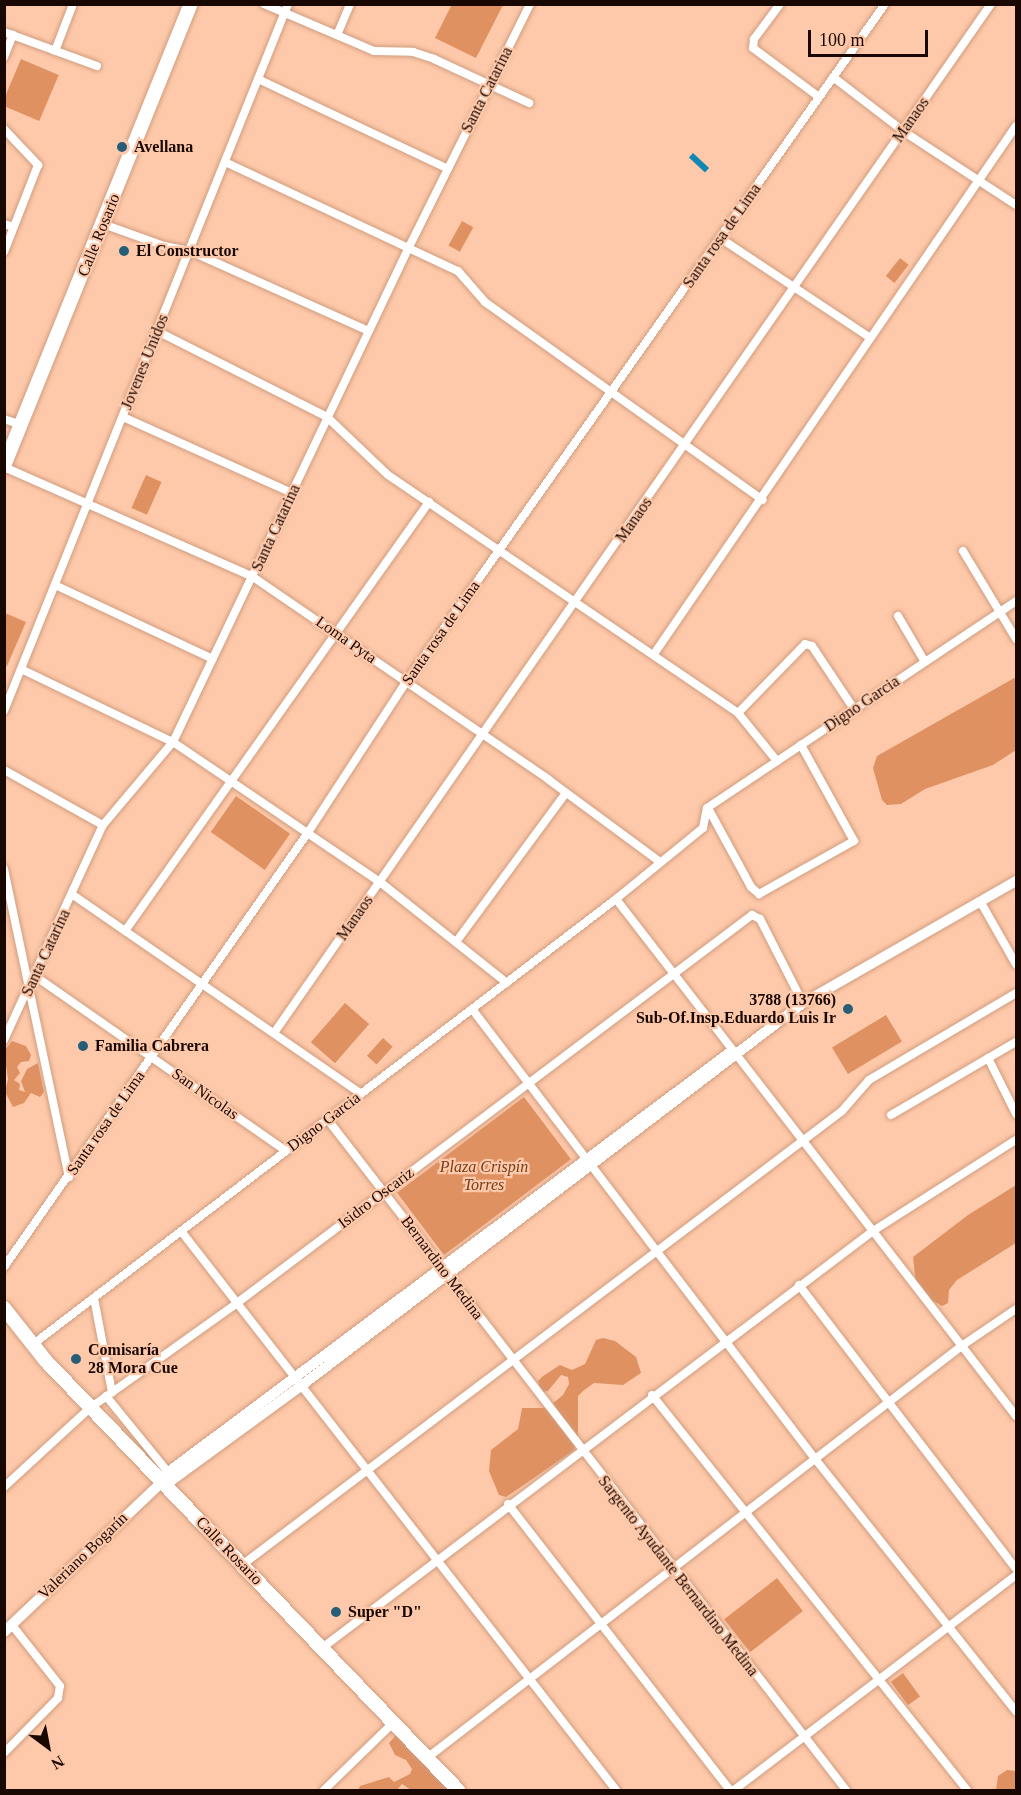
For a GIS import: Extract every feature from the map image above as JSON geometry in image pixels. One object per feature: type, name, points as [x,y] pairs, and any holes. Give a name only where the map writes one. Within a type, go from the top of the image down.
[{"type":"main road","name":"Calle Rosario","points":[[4,466],[191,4]]},
{"type":"main road","name":"Calle Rosario","points":[[4,1308],[32,1345],[90,1408],[140,1449],[242,1565],[458,1791]]},
{"type":"street","points":[[55,51],[73,4]]},
{"type":"street","points":[[264,4],[286,9],[337,35],[382,53],[423,54],[529,103]]},
{"type":"street","points":[[337,35],[350,4]]},
{"type":"street","name":"Santa Catarina","points":[[4,1040],[73,895],[103,825],[172,742],[253,577],[408,249],[530,4]]},
{"type":"street","points":[[780,4],[754,39],[753,48],[819,97]]},
{"type":"street","name":"Santa rosa de Lima","points":[[4,1267],[307,834],[406,682],[885,4]]},
{"type":"street","name":"Manaos","points":[[274,1033],[687,445],[991,4]]},
{"type":"street","name":"Jovenes Unidos","points":[[4,711],[286,9]]},
{"type":"street","points":[[4,57],[9,34],[97,66]]},
{"type":"street","points":[[833,78],[903,131],[981,178],[1017,205]]},
{"type":"street","points":[[258,79],[447,169]]},
{"type":"street","points":[[654,654],[762,500],[869,337],[1017,126]]},
{"type":"street","points":[[4,129],[38,165],[4,252]]},
{"type":"street","points":[[225,162],[458,272],[485,302],[762,500]]},
{"type":"street","points":[[4,224],[14,228]]},
{"type":"street","points":[[103,224],[164,246],[190,251],[369,331]]},
{"type":"street","points":[[720,238],[796,286],[869,337]]},
{"type":"street","points":[[158,331],[327,417],[383,471],[578,600],[738,713],[777,761]]},
{"type":"street","points":[[123,417],[292,493]]},
{"type":"street","points":[[4,419],[21,425]]},
{"type":"street","name":"Loma Pyta","points":[[4,466],[253,577],[566,793],[659,861]]},
{"type":"street","points":[[125,931],[334,631],[429,502]]},
{"type":"street","points":[[963,551],[1017,639]]},
{"type":"street","points":[[55,585],[213,659]]},
{"type":"street","name":"Digno Garcia","points":[[32,1345],[616,899],[659,861],[703,828],[708,808],[1017,601]]},
{"type":"street","points":[[898,616],[925,662]]},
{"type":"street","points":[[738,713],[806,644],[812,646],[854,709]]},
{"type":"street","points":[[21,669],[172,742],[228,782],[380,882],[507,983]]},
{"type":"street","points":[[708,808],[751,887],[759,894],[854,841],[801,745]]},
{"type":"street","points":[[4,770],[103,825]]},
{"type":"street","points":[[456,942],[566,793]]},
{"type":"street","points":[[4,869],[69,1177]]},
{"type":"street","name":"Valeriano Bogarín","points":[[8,1628],[165,1477],[172,1480],[734,1052],[803,1004],[1017,880]]},
{"type":"street","points":[[73,895],[361,1094]]},
{"type":"street","points":[[616,899],[1017,1416]]},
{"type":"street","points":[[980,901],[1017,964]]},
{"type":"street","name":"Isidro Oscariz","points":[[4,1487],[90,1408],[237,1303],[752,915],[760,919],[803,1004]]},
{"type":"street","name":"San Nicolas","points":[[35,976],[286,1151]]},
{"type":"street","points":[[242,1565],[848,1106],[863,1085],[880,1072],[1017,993]]},
{"type":"street","points":[[472,1009],[816,1460],[1017,1711]]},
{"type":"street","points":[[891,1115],[1017,1042]]},
{"type":"street","points":[[988,1058],[1017,1113]]},
{"type":"street","name":"Bernardino Medina","points":[[328,1119],[511,1361]]},
{"type":"street","points":[[322,1648],[435,1559],[799,1285],[873,1231],[1017,1140]]},
{"type":"street","points":[[182,1231],[616,1791]]},
{"type":"street","points":[[799,1285],[1017,1569]]},
{"type":"street","points":[[94,1298],[109,1394],[140,1449]]},
{"type":"street","points":[[427,1758],[963,1345],[1017,1309]]},
{"type":"street","name":"Sargento Ayudante Bernardino Medina","points":[[511,1361],[846,1791]]},
{"type":"street","points":[[652,1395],[876,1680],[967,1791]]},
{"type":"street","points":[[508,1504],[732,1791],[1017,1575]]},
{"type":"street","points":[[4,1753],[58,1698],[60,1686],[8,1628]]},
{"type":"street","points":[[324,1791],[393,1723]]},
{"type":"green space","points":[[452,4],[503,5],[476,58],[435,38]]},
{"type":"green space","points":[[21,59],[59,75],[39,121],[4,106],[4,99]]},
{"type":"green space","points":[[462,221],[473,227],[460,252],[448,245]]},
{"type":"green space","points":[[900,258],[909,265],[895,283],[886,276]]},
{"type":"green space","points":[[146,475],[162,482],[147,515],[131,508]]},
{"type":"green space","points":[[5,613],[26,622],[7,666],[4,665]]},
{"type":"green space","points":[[1016,677],[1016,750],[993,765],[925,789],[901,804],[887,805],[882,800],[873,768],[877,756]]},
{"type":"green space","points":[[236,796],[290,834],[265,870],[211,832]]},
{"type":"green space","points":[[345,1003],[369,1024],[335,1063],[311,1042]]},
{"type":"green space","points":[[886,1015],[902,1042],[848,1074],[832,1047]]},
{"type":"green space","points":[[383,1038],[393,1047],[377,1065],[367,1056]]},
{"type":"green space","points":[[12,1041],[26,1046],[31,1055],[29,1061],[21,1062],[17,1067],[20,1073],[14,1080],[20,1084],[19,1090],[25,1092],[21,1081],[27,1069],[38,1063],[44,1092],[40,1097],[31,1093],[24,1103],[13,1107],[5,1092],[8,1079],[4,1051]]},
{"type":"green space","name":"Plaza Crispín Torres","points":[[524,1097],[571,1159],[444,1255],[397,1193]]},
{"type":"green space","points":[[1016,1185],[1016,1243],[957,1280],[949,1290],[948,1303],[942,1306],[924,1296],[916,1284],[913,1257],[968,1215]]},
{"type":"green space","points":[[603,1338],[615,1341],[636,1357],[641,1373],[623,1385],[594,1383],[583,1391],[578,1396],[578,1440],[573,1451],[506,1497],[499,1495],[489,1471],[491,1450],[518,1429],[522,1408],[547,1408],[563,1395],[569,1384],[568,1377],[561,1375],[548,1391],[541,1392],[538,1381],[543,1376],[560,1365],[572,1370],[585,1364],[596,1340]]},
{"type":"green space","points":[[777,1578],[803,1611],[750,1652],[724,1619]]},
{"type":"green space","points":[[903,1673],[920,1696],[908,1705],[891,1682]]},
{"type":"green space","points":[[398,1733],[452,1790],[411,1790],[402,1784],[397,1790],[358,1790],[360,1786],[389,1777],[394,1782],[410,1774],[412,1769],[406,1760],[395,1755],[389,1743]]},
{"type":"green space","points":[[1007,1770],[1016,1771],[1016,1789],[996,1790],[998,1776]]},
{"type":"water","points":[[693,153],[709,168],[705,172],[689,157]]},
{"type":"place","name":"Avellana","points":[[122,147]]},
{"type":"place","name":"El Constructor","points":[[124,251]]},
{"type":"place","name":"3788 (13766) Sub-Of.Insp.Eduardo Luis Ir","points":[[848,1009]]},
{"type":"place","name":"Familia Cabrera","points":[[83,1046]]},
{"type":"place","name":"Comisaría 28 Mora Cue","points":[[76,1359]]},
{"type":"place","name":"Super \"D\"","points":[[336,1612]]}]
